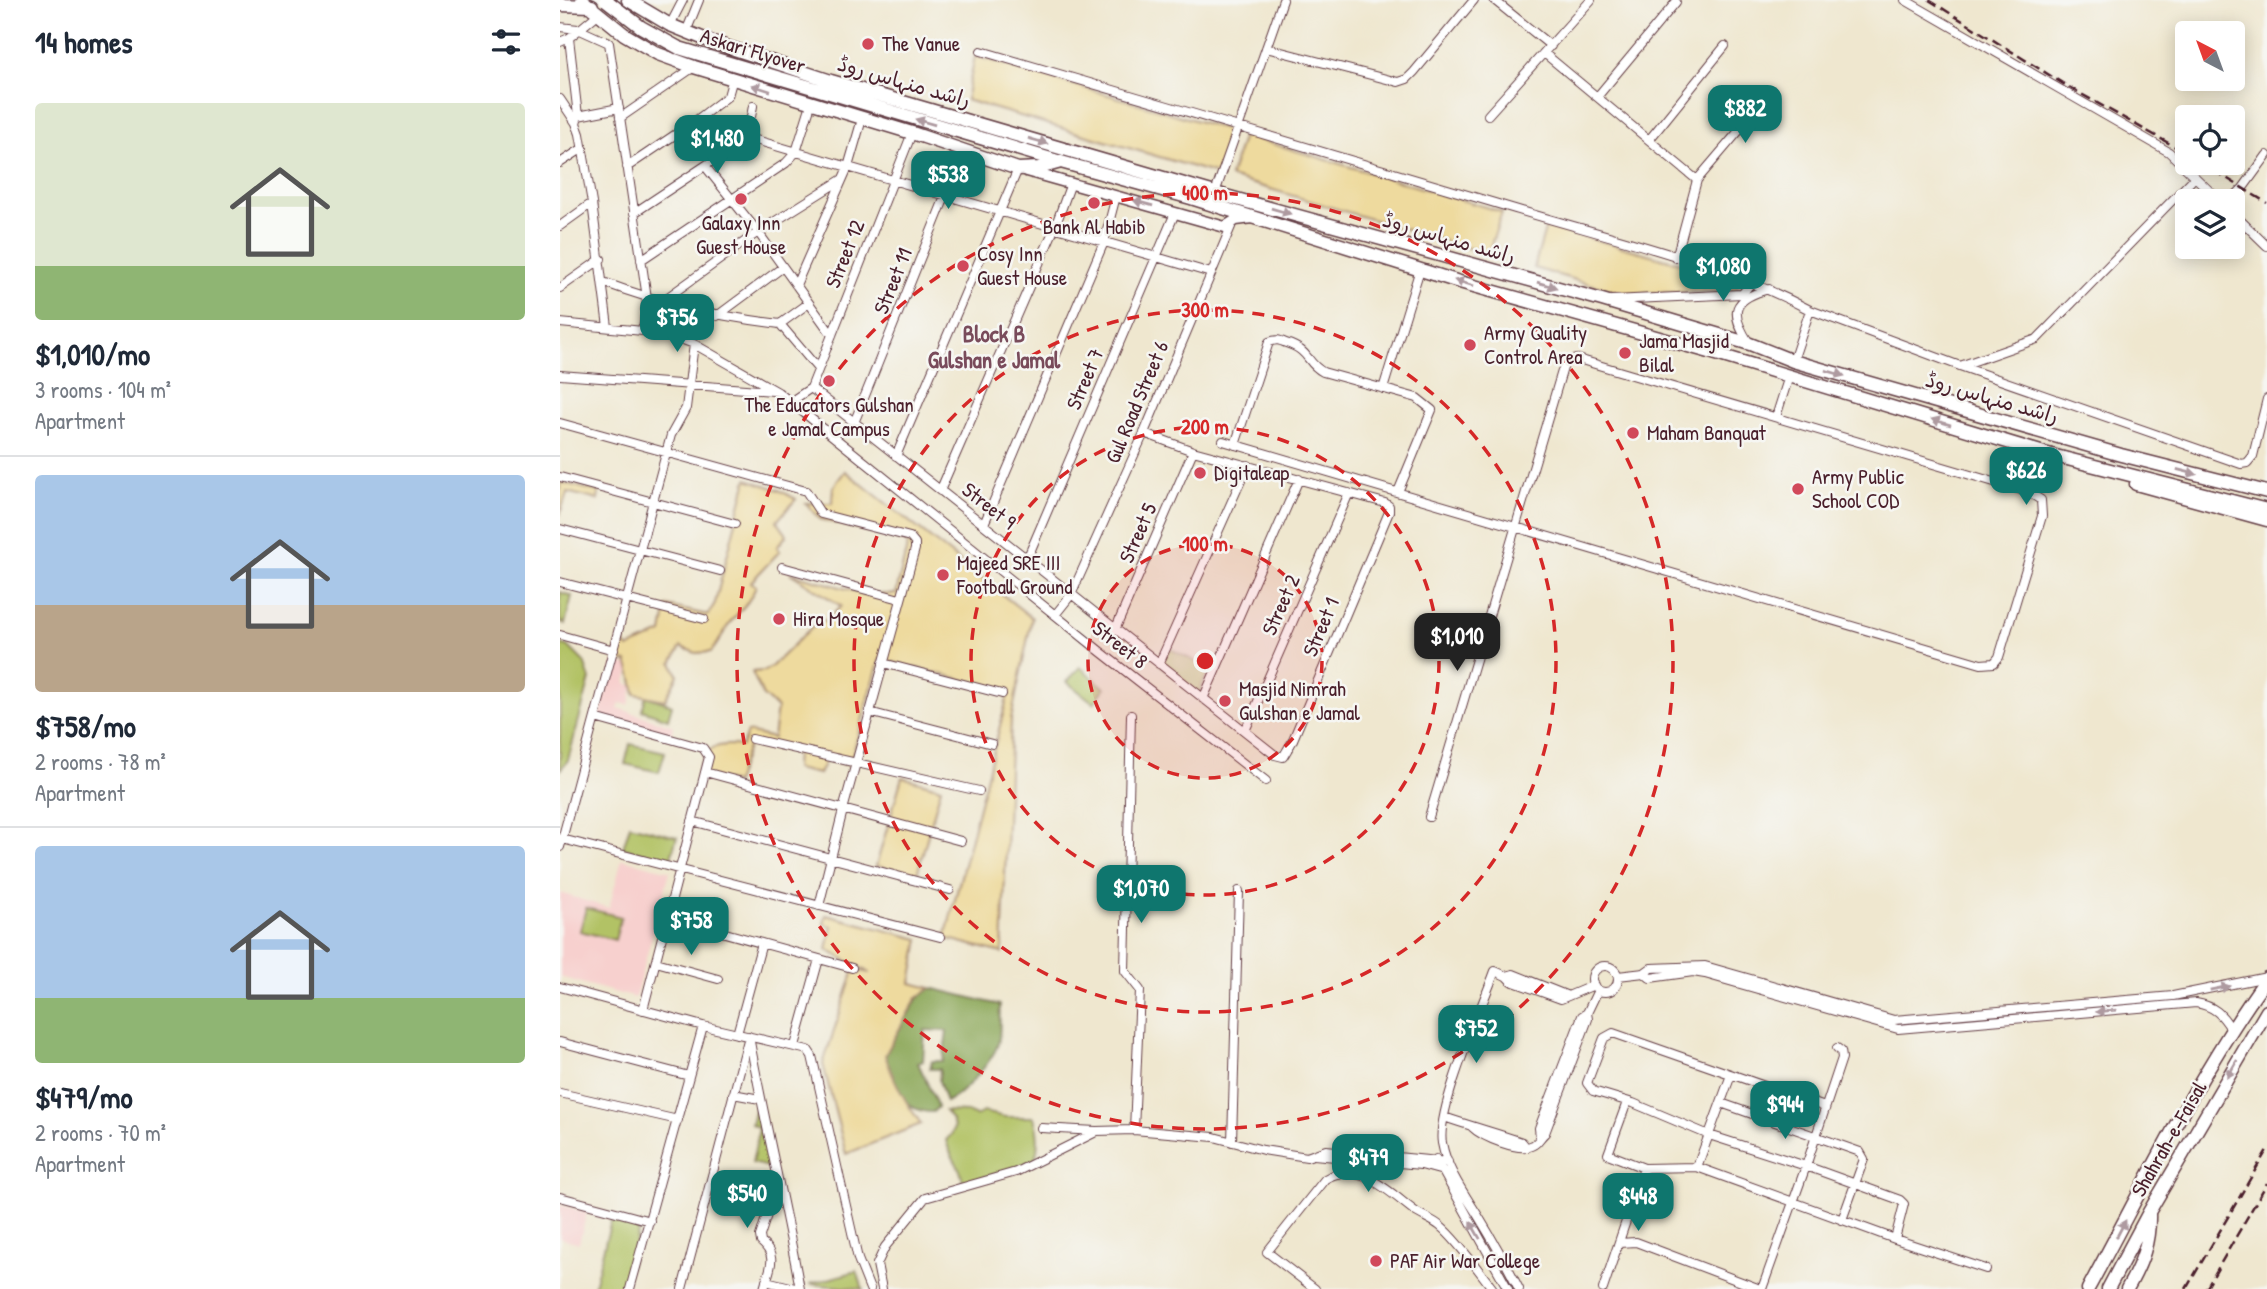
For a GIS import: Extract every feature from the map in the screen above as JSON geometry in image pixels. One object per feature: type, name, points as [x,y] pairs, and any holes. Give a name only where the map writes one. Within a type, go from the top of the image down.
[{"type":"main road","points":[[560,5],[601,6],[607,0]]},
{"type":"main road","name":"Askari Flyover","points":[[607,0],[641,27],[679,48],[1061,162]]},
{"type":"main road","points":[[624,34],[637,3]]},
{"type":"main road","name":"راشد منہاس روڈ","points":[[637,3],[686,32],[831,81],[1215,193],[1602,300],[1749,344],[1793,361],[2120,455],[2267,492]]},
{"type":"main road","points":[[590,7],[624,34],[659,54],[694,67],[912,133],[1018,169],[1225,227],[1233,222],[1255,218]]},
{"type":"main road","points":[[1074,152],[1089,161],[1126,174],[1129,181]]},
{"type":"main road","points":[[1018,169],[1039,168],[1061,162]]},
{"type":"main road","name":"راشد منہاس روڈ","points":[[1061,162],[1191,198],[1420,269],[2112,472],[2267,510]]},
{"type":"main road","points":[[1140,171],[1146,178],[1170,186],[1191,198]]},
{"type":"main road","points":[[2112,472],[2141,487],[2267,520]]},
{"type":"main road","name":"Shahrah-e-Faisal","points":[[2088,1289],[2231,1029],[2267,978]]},
{"type":"main road","name":"Shahrah-e-Faisal","points":[[2108,1289],[2267,1011]]},
{"type":"main road","points":[[2127,1289],[2143,1261],[2150,1234],[2150,1212]]},
{"type":"street","points":[[670,24],[683,0]]},
{"type":"street","points":[[686,32],[699,0]]},
{"type":"street","points":[[1215,193],[1283,0]]},
{"type":"street","points":[[1266,48],[1398,82],[1407,79],[1414,72],[1474,0]]},
{"type":"street","points":[[1494,0],[1551,46]]},
{"type":"street","points":[[1488,115],[1591,0]]},
{"type":"street","points":[[1905,0],[2169,152],[2208,189]]},
{"type":"street","points":[[1597,97],[1676,2]]},
{"type":"street","points":[[560,42],[578,29],[590,7]]},
{"type":"street","points":[[560,27],[578,29],[609,43],[647,298],[643,331]]},
{"type":"street","points":[[569,38],[577,119],[601,259],[608,327]]},
{"type":"street","points":[[1649,140],[1725,46]]},
{"type":"street","points":[[981,51],[1676,258],[1769,289],[1810,310],[1960,366],[2241,464],[2247,463],[2253,456],[2267,399]]},
{"type":"street","points":[[1545,53],[1697,180]]},
{"type":"street","points":[[620,118],[694,67]]},
{"type":"street","points":[[627,167],[728,96],[733,78]]},
{"type":"street","points":[[1676,258],[1697,180],[1772,92]]},
{"type":"street","points":[[561,102],[577,119]]},
{"type":"street","points":[[641,260],[786,163],[796,152],[811,104]]},
{"type":"street","points":[[634,214],[747,138],[753,106]]},
{"type":"street","points":[[577,119],[619,108]]},
{"type":"street","points":[[796,285],[848,167],[862,119]]},
{"type":"street","points":[[694,122],[1211,273]]},
{"type":"street","name":"Street 12","points":[[811,388],[912,133]]},
{"type":"street","points":[[560,163],[583,148]]},
{"type":"street","name":"Street 11","points":[[854,423],[963,152]]},
{"type":"street","points":[[2242,189],[2267,155]]},
{"type":"street","points":[[705,166],[758,232],[832,335]]},
{"type":"street","points":[[896,456],[1018,169]]},
{"type":"street","points":[[2183,189],[2195,177]]},
{"type":"street","points":[[661,302],[758,232],[841,180]]},
{"type":"street","name":"Street 9","points":[[940,491],[1055,227],[1071,183]]},
{"type":"street","points":[[984,524],[1104,242],[1116,196]]},
{"type":"street","points":[[1960,366],[2037,339],[2175,197]]},
{"type":"street","points":[[560,226],[592,204]]},
{"type":"street","name":"Street 7","points":[[1027,559],[1175,213]]},
{"type":"street","name":"Gul Road Street 6","points":[[1055,615],[1071,595],[1144,433],[1233,222]]},
{"type":"street","points":[[2245,225],[2267,246]]},
{"type":"street","points":[[560,288],[601,259]]},
{"type":"street","points":[[717,316],[783,267]]},
{"type":"street","points":[[1383,388],[1420,269]]},
{"type":"street","points":[[603,282],[647,298],[717,316],[780,324],[818,369]]},
{"type":"street","points":[[1602,300],[1742,294],[1751,283]]},
{"type":"street","points":[[1749,344],[1736,319],[1737,309],[1745,298],[1769,289]]},
{"type":"street","points":[[780,324],[809,303]]},
{"type":"street","points":[[1793,361],[1810,310]]},
{"type":"street","name":"Street 8","points":[[560,323],[643,331],[694,344],[778,392],[1266,781]]},
{"type":"street","points":[[1235,445],[1269,342],[1276,339],[1301,348],[1315,367],[1323,372],[1417,398],[1432,410],[1398,492]]},
{"type":"street","points":[[694,344],[686,408],[671,435],[561,843],[680,870],[940,937]]},
{"type":"street","points":[[1223,441],[1517,529],[1981,664],[1994,663],[1999,657],[2042,516],[2041,500],[2028,492],[1578,359],[1565,361],[1517,529],[1429,817]]},
{"type":"street","points":[[560,375],[778,392]]},
{"type":"street","points":[[1776,417],[1789,376]]},
{"type":"street","points":[[790,402],[811,388]]},
{"type":"street","name":"Street 9","points":[[811,388],[1279,758]]},
{"type":"street","points":[[560,423],[806,491],[821,514],[910,537],[915,543],[819,906]]},
{"type":"street","points":[[1144,433],[1193,450],[1349,493]]},
{"type":"street","name":"Street 5","points":[[1115,630],[1193,450]]},
{"type":"street","points":[[1159,664],[1248,465]]},
{"type":"street","points":[[560,477],[735,524]]},
{"type":"street","points":[[1203,699],[1299,479]]},
{"type":"street","name":"Street 1","points":[[1279,758],[1283,757],[1292,742],[1389,512],[1385,503],[1349,493]]},
{"type":"street","name":"Street 2","points":[[1245,731],[1349,493]]},
{"type":"street","points":[[560,529],[720,570]]},
{"type":"street","points":[[782,568],[900,599]]},
{"type":"street","points":[[560,582],[704,619]]},
{"type":"street","points":[[560,635],[614,650]]},
{"type":"street","points":[[883,663],[1002,694]]},
{"type":"street","points":[[869,712],[992,744]]},
{"type":"street","points":[[1131,715],[1125,971],[1140,990],[1134,1130]]},
{"type":"street","points":[[595,719],[703,748],[709,757],[643,1010]]},
{"type":"street","points":[[752,739],[979,790]]},
{"type":"street","points":[[705,772],[961,841]]},
{"type":"street","points":[[692,821],[950,890]]},
{"type":"street","points":[[1232,1142],[1239,891]]},
{"type":"street","points":[[667,917],[852,968]]},
{"type":"street","points":[[737,1034],[762,943]]},
{"type":"street","points":[[795,1046],[818,958]]},
{"type":"street","points":[[656,962],[718,979]]},
{"type":"street","points":[[1618,976],[1644,973],[1651,968],[1705,966],[1894,1020],[2165,1007],[2196,1003],[2219,1011],[2231,1029]]},
{"type":"street","points":[[1444,1117],[1522,1142],[1527,1147],[1536,1144],[1541,1137],[1539,1128],[1582,1016],[1587,1013],[1596,988],[1594,973],[1598,968],[1610,967],[1618,976],[1618,982],[1610,992],[1596,988],[1568,996],[1513,974],[1506,976],[1495,971],[1451,1091],[1444,1117],[1441,1132],[1442,1145],[1453,1174],[1519,1289]]},
{"type":"street","points":[[1981,1017],[2195,992],[2267,978]]},
{"type":"street","points":[[560,987],[703,1026],[807,1050],[811,1056],[858,1259],[870,1289]]},
{"type":"street","points":[[2195,992],[2196,1003]]},
{"type":"street","points":[[2164,996],[2165,1007]]},
{"type":"street","points":[[630,1289],[703,1026]]},
{"type":"street","points":[[1825,1109],[1613,1033],[1604,1038],[1588,1078],[1588,1087],[1709,1135],[1900,1200],[1905,1204],[1895,1239]]},
{"type":"street","points":[[682,1289],[749,1036]]},
{"type":"street","points":[[749,1036],[760,1099],[779,1178],[799,1289],[765,1285],[773,1256],[761,1242],[760,1236],[779,1178]]},
{"type":"street","points":[[560,1042],[690,1076]]},
{"type":"street","points":[[1619,1243],[1636,1242],[1761,1289],[1842,1058],[1841,1051],[1837,1048]]},
{"type":"street","points":[[1697,1167],[1731,1075]]},
{"type":"street","points":[[560,1093],[678,1120]]},
{"type":"street","points":[[733,1094],[760,1099]]},
{"type":"street","points":[[1627,1102],[1608,1154],[1644,1168],[1697,1167],[1986,1269]]},
{"type":"street","points":[[1721,1103],[1860,1152],[1864,1156],[1842,1220]]},
{"type":"street","points":[[1041,1128],[1134,1130],[1214,1137],[1307,1157],[1326,1150],[1351,1150],[1448,1161]]},
{"type":"street","points":[[883,1289],[877,1264],[885,1247],[925,1198],[1016,1172],[1096,1131]]},
{"type":"street","points":[[1314,1155],[1421,1165],[1453,1174]]},
{"type":"street","points":[[1436,1159],[1508,1289]]},
{"type":"street","points":[[1603,1289],[1644,1168]]},
{"type":"street","points":[[1315,1289],[1267,1252],[1325,1179],[1338,1172],[1363,1175],[1382,1185],[1440,1226],[1493,1289]]},
{"type":"street","points":[[560,1197],[650,1221]]},
{"type":"shaded area","points":[[614,662],[630,666],[626,683],[633,686],[629,705],[620,703],[618,708],[673,726],[671,736],[599,717]]},
{"type":"shaded area","points":[[622,859],[670,871],[635,998],[560,977],[560,893],[609,908]]},
{"type":"shaded area","points":[[560,1205],[587,1212],[579,1243],[560,1238]]},
{"type":"green space","points":[[560,592],[572,596],[565,624],[560,622]]},
{"type":"green space","points":[[560,644],[568,646],[584,662],[590,679],[568,760],[560,770]]},
{"type":"green space","points":[[1167,647],[1210,669],[1198,694],[1159,664]]},
{"type":"green space","points":[[1080,667],[1105,688],[1094,703],[1067,682]]},
{"type":"green space","points":[[646,696],[672,705],[668,719],[642,710]]},
{"type":"green space","points":[[630,744],[665,752],[659,772],[625,764]]},
{"type":"green space","points":[[630,825],[677,837],[670,860],[623,848]]},
{"type":"green space","points":[[586,908],[621,917],[615,940],[580,931]]},
{"type":"green space","points":[[931,988],[1000,1005],[999,1040],[995,1051],[968,1085],[946,1102],[939,1081],[940,1069],[930,1069],[932,1061],[943,1061],[947,1031],[925,1030],[923,1061],[918,1063],[938,1107],[933,1112],[922,1111],[906,1102],[900,1094],[885,1055],[917,999]]},
{"type":"green space","points":[[755,1107],[771,1168],[752,1163],[759,1128],[751,1124]]},
{"type":"green space","points":[[945,1111],[967,1112],[976,1116],[983,1112],[1005,1117],[1034,1117],[1038,1138],[1035,1159],[1017,1168],[963,1184],[946,1140],[954,1126]]},
{"type":"green space","points":[[611,1221],[639,1228],[624,1289],[593,1289]]},
{"type":"green space","points":[[857,1271],[863,1289],[810,1284]]},
{"type":"sand","points":[[975,56],[1232,131],[1217,174],[966,100]]},
{"type":"sand","points":[[1243,135],[1502,212],[1488,254],[1230,177]]},
{"type":"sand","points":[[1546,226],[1680,263],[1732,281],[1740,290],[1624,294],[1534,268]]},
{"type":"sand","points":[[845,471],[1032,618],[1011,719],[1002,953],[945,938],[1009,691],[880,659],[849,766],[827,758],[819,774],[795,769],[796,752],[750,742],[735,783],[698,775],[707,753],[717,746],[742,746],[747,732],[773,738],[777,708],[763,696],[752,672],[771,667],[821,618],[826,622],[841,606],[790,573],[865,594],[896,594],[908,542],[820,519],[806,503],[832,503],[833,487]]},
{"type":"sand","points":[[747,479],[796,499],[777,521],[787,535],[777,547],[780,551],[751,582],[756,586],[750,599],[711,652],[696,653],[681,647],[672,663],[678,675],[665,700],[635,694],[627,662],[615,659],[621,638],[628,648],[662,633],[667,606],[708,615],[715,603]]},
{"type":"sand","points":[[560,482],[599,492],[598,500],[567,492],[560,515]]},
{"type":"sand","points":[[902,777],[941,788],[917,874],[876,866]]},
{"type":"sand","points":[[826,915],[919,939],[911,983],[931,988],[916,999],[885,1055],[900,1091],[921,1124],[846,1154],[823,1064],[854,970],[870,973],[827,950],[832,926],[824,924]]},
{"type":"railway","points":[[1929,0],[2067,86],[2175,147]]},
{"type":"railway","points":[[2222,175],[2267,203]]},
{"type":"railway","points":[[2186,1289],[2267,1150]]},
{"type":"railway","points":[[2206,1289],[2267,1183]]},
{"type":"place","name":"The Vanue","points":[[868,44]]},
{"type":"place","name":"Galaxy Inn Guest House","points":[[741,199]]},
{"type":"place","name":"Bank Al Habib","points":[[1094,203]]},
{"type":"place","name":"Cosy Inn Guest House","points":[[963,266]]},
{"type":"place","name":"Army Quality Control Area","points":[[1470,345]]},
{"type":"place","name":"Jama Masjid Bilal","points":[[1625,353]]},
{"type":"place","name":"The Educators Gulshan e Jamal Campus","points":[[829,381]]},
{"type":"place","name":"Maham Banquat","points":[[1633,433]]},
{"type":"place","name":"Digitaleap","points":[[1200,473]]},
{"type":"place","name":"Army Public School COD","points":[[1798,489]]},
{"type":"place","name":"Majeed SRE III Football Ground","points":[[943,575]]},
{"type":"place","name":"Hira Mosque","points":[[779,619]]},
{"type":"place","name":"Masjid Nimrah Gulshan e Jamal","points":[[1225,701]]},
{"type":"place","name":"PAF Air War College","points":[[1376,1261]]},
{"type":"district","name":"Block B Gulshan e Jamal","points":[[994,347]]}]
